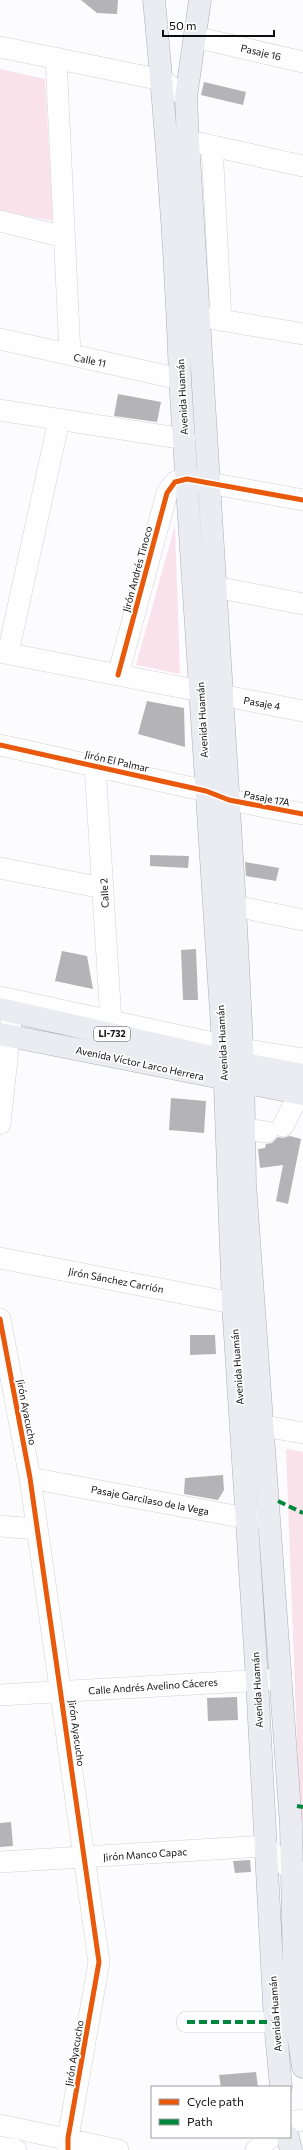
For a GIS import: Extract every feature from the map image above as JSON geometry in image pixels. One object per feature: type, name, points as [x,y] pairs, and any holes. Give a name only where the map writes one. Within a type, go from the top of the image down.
[{"type":"main road","name":"Avenida Huamán","points":[[154,0],[162,80],[178,314],[180,379],[185,439],[206,791],[233,1063],[244,1129],[236,1184],[254,1297],[264,1426],[291,1825],[297,1872],[299,2015],[303,2067]]},
{"type":"main road","name":"Avenida Huamán","points":[[200,0],[186,97],[235,906],[233,1063],[236,1184],[233,1303],[256,1680],[274,2022],[281,2086]]},
{"type":"main road","name":"Avenida Víctor Larco Herrera","points":[[4,1006],[233,1063],[302,1088]]},
{"type":"main road","name":"Avenida Víctor Larco Herrera","points":[[4,1035],[233,1063]]},
{"type":"main road","points":[[288,2138],[291,2150]]},
{"type":"street","name":"Pasaje 16","points":[[195,37],[303,62]]},
{"type":"street","points":[[0,47],[162,80],[186,97]]},
{"type":"street","points":[[56,58],[58,71],[70,355]]},
{"type":"street","points":[[188,141],[303,166]]},
{"type":"street","points":[[212,146],[221,320]]},
{"type":"street","points":[[0,221],[64,237]]},
{"type":"street","points":[[178,314],[200,316],[303,334]]},
{"type":"street","name":"Calle 11","points":[[0,340],[180,379]]},
{"type":"street","points":[[0,410],[185,439]]},
{"type":"street","points":[[4,653],[59,420]]},
{"type":"street","points":[[187,479],[303,500]]},
{"type":"street","name":"Jirón Andrés Tinoco","points":[[118,675],[167,493],[175,482],[187,479]]},
{"type":"street","points":[[215,587],[303,604]]},
{"type":"street","name":"Pasaje 4","points":[[4,653],[303,711]]},
{"type":"street","name":"Jirón El Palmar","points":[[0,745],[96,765],[206,791],[229,800]]},
{"type":"street","name":"Calle 2","points":[[96,765],[111,1021]]},
{"type":"street","name":"Pasaje 17A","points":[[229,800],[303,814]]},
{"type":"street","points":[[0,868],[103,888]]},
{"type":"street","points":[[235,906],[303,920]]},
{"type":"street","points":[[0,1124],[4,1006]]},
{"type":"street","name":"Avenida Víctor Larco Herrera","points":[[4,1006],[111,1021],[233,1063],[303,1060]]},
{"type":"street","points":[[244,1129],[275,1129],[302,1088]]},
{"type":"street","name":"Jirón Sánchez Carrión","points":[[0,1258],[233,1303]]},
{"type":"street","points":[[233,1303],[254,1297]]},
{"type":"street","name":"Jirón Ayacucho","points":[[0,1319],[30,1478],[36,1529],[62,1692],[99,1962],[68,2144]]},
{"type":"street","points":[[264,1426],[303,1433]]},
{"type":"street","name":"Pasaje Garcilaso de la Vega","points":[[30,1478],[246,1518],[270,1518]]},
{"type":"street","points":[[0,1526],[36,1529]]},
{"type":"street","name":"Calle Andrés Avelino Cáceres","points":[[0,1695],[282,1679]]},
{"type":"street","points":[[265,1846],[297,1872]]},
{"type":"street","name":"Jirón Manco Capac","points":[[0,1862],[265,1846]]},
{"type":"street","points":[[187,2022],[274,2022]]},
{"type":"street","points":[[291,2122],[303,2120]]},
{"type":"street","points":[[0,2125],[68,2144],[118,2150]]},
{"type":"street","points":[[256,2150],[270,2138]]},
{"type":"street","points":[[0,2147],[16,2150]]},
{"type":"shaded area","points":[[0,69],[45,79],[53,221],[0,211]]},
{"type":"shaded area","points":[[175,525],[180,674],[136,665]]},
{"type":"shaded area","points":[[286,1449],[303,1452],[303,1821],[300,1821]]},
{"type":"building","points":[[81,0],[118,0],[117,14],[97,13]]},
{"type":"building","points":[[204,82],[246,92],[243,105],[201,95]]},
{"type":"building","points":[[118,394],[161,402],[157,422],[114,416]]},
{"type":"building","points":[[147,701],[184,708],[185,747],[138,734]]},
{"type":"building","points":[[150,855],[189,856],[188,868],[150,866]]},
{"type":"building","points":[[245,862],[279,868],[276,881],[246,876]]},
{"type":"building","points":[[196,949],[198,1000],[183,1000],[181,950]]},
{"type":"building","points":[[62,951],[87,956],[93,989],[55,981]]},
{"type":"building","points":[[171,1098],[206,1101],[204,1133],[169,1130]]},
{"type":"building","points":[[290,1136],[301,1139],[288,1204],[276,1201],[283,1165],[260,1168],[258,1149],[265,1148],[266,1144],[272,1143],[278,1137],[283,1138]]},
{"type":"building","points":[[190,1335],[215,1335],[216,1354],[190,1355]]},
{"type":"building","points":[[223,1475],[224,1490],[218,1500],[184,1494],[185,1478]]},
{"type":"building","points":[[237,1697],[238,1720],[208,1721],[207,1698]]},
{"type":"building","points":[[11,1822],[13,1846],[0,1847],[0,1823]]},
{"type":"building","points":[[250,1860],[251,1872],[235,1873],[233,1861]]},
{"type":"building","points":[[256,2072],[258,2086],[221,2086],[219,2075]]},
{"type":"marked path","points":[[278,1501],[303,1513]]},
{"type":"marked path","points":[[297,1806],[303,1807]]},
{"type":"marked path","points":[[187,2022],[275,2022]]},
{"type":"cycle path","points":[[118,675],[167,493],[175,482],[187,479],[303,500]]},
{"type":"cycle path","points":[[0,745],[206,791],[229,800],[303,814]]},
{"type":"cycle path","points":[[0,1319],[30,1478],[99,1962],[68,2138],[68,2150]]}]
